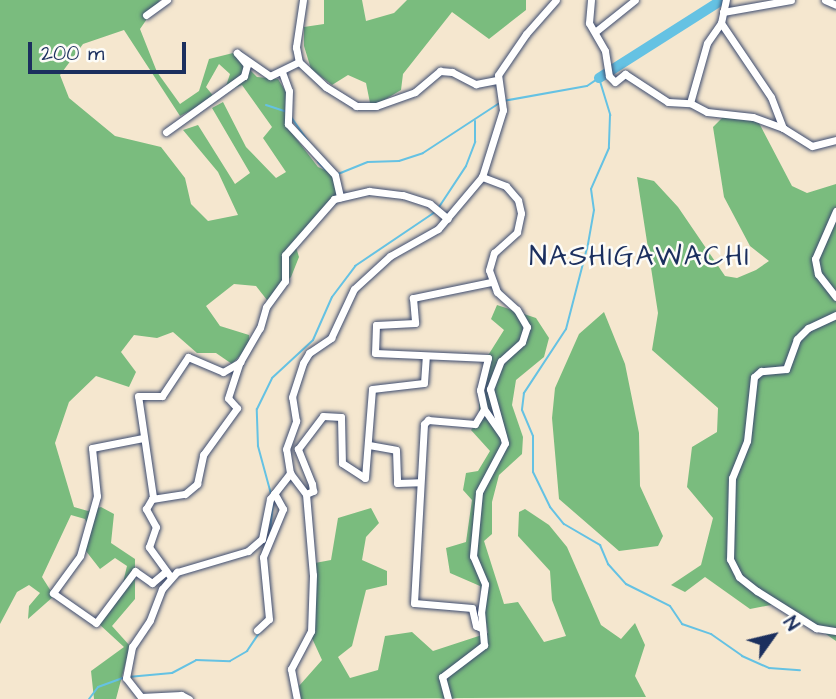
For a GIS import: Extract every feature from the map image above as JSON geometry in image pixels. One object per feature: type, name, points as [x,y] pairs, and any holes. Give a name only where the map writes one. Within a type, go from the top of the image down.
[{"type":"street","points":[[146,15],[167,0]]},
{"type":"street","points":[[303,0],[296,47],[299,62],[336,94],[366,107],[415,92],[440,71],[452,72],[476,84],[497,79]]},
{"type":"street","points":[[297,699],[292,662],[313,620],[306,494],[290,473],[286,449],[296,421],[292,397],[309,353],[331,338],[344,303],[362,280],[444,216],[482,177],[502,117],[497,79],[526,34],[556,0]]},
{"type":"street","points":[[591,0],[587,12],[612,79],[625,75],[667,102],[690,103],[707,112],[752,117],[783,128],[812,146],[836,140]]},
{"type":"street","points":[[595,32],[635,0]]},
{"type":"street","points":[[690,103],[707,44],[720,23],[726,0]]},
{"type":"street","points":[[723,12],[791,0]]},
{"type":"street","points":[[825,0],[836,5]]},
{"type":"street","points":[[720,23],[771,97],[783,128]]},
{"type":"street","points":[[166,132],[244,76],[247,65],[237,57],[239,52],[270,76],[299,62]]},
{"type":"street","points":[[282,72],[289,90],[288,124],[319,162],[335,175],[340,197]]},
{"type":"street","points":[[448,699],[442,677],[482,650],[485,584],[474,556],[479,492],[502,452],[503,435],[490,389],[501,361],[522,342],[527,327],[523,316],[491,282],[489,261],[517,232],[521,213],[513,191],[482,177]]},
{"type":"street","points":[[167,575],[149,547],[156,527],[145,504],[152,499],[185,494],[197,484],[203,455],[237,408],[228,398],[240,362],[260,328],[266,307],[285,281],[285,255],[323,209],[340,197],[369,191],[403,195],[430,204],[444,216]]},
{"type":"street","points":[[836,211],[815,259],[818,274],[836,297]]},
{"type":"street","points":[[491,282],[413,298],[415,323],[373,328],[378,356],[490,360],[480,390],[484,409],[503,435]]},
{"type":"street","points":[[836,315],[808,328],[797,339],[786,369],[761,371],[754,377],[750,430],[732,478],[730,559],[739,576],[757,591],[816,628],[836,631]]},
{"type":"street","points":[[306,494],[313,491],[312,484],[298,449],[327,413],[343,421],[344,467],[363,478],[369,445],[372,389],[424,383],[426,357]]},
{"type":"street","points":[[152,499],[138,396],[162,396],[183,359],[197,359],[223,372],[240,362]]},
{"type":"street","points":[[481,628],[476,626],[472,608],[414,603],[425,421],[475,424],[484,409]]},
{"type":"street","points":[[143,438],[92,448],[97,496],[80,556],[53,593],[96,623],[135,571],[152,583],[167,575],[257,546],[274,493],[290,473]]},
{"type":"street","points":[[369,445],[396,450],[397,483],[421,482]]},
{"type":"street","points":[[257,630],[269,619],[263,557],[283,509],[274,493]]},
{"type":"street","points":[[167,575],[132,647],[126,678],[141,697],[181,695],[189,699]]},
{"type":"green space","points":[[0,0],[160,0],[140,29],[157,72],[180,104],[199,91],[209,59],[233,53],[257,77],[278,79],[286,92],[285,124],[318,167],[334,174],[339,196],[294,241],[299,257],[291,277],[267,300],[256,286],[234,284],[206,306],[220,326],[249,335],[250,345],[232,364],[216,353],[197,353],[173,332],[157,338],[134,335],[121,352],[136,372],[129,387],[96,376],[69,402],[55,443],[74,507],[88,511],[101,507],[114,514],[111,543],[135,559],[135,599],[112,626],[130,646],[116,699],[94,699],[91,671],[124,647],[99,624],[121,591],[127,566],[115,558],[100,569],[82,546],[90,530],[85,519],[71,515],[42,577],[54,596],[28,619],[29,606],[40,593],[29,585],[17,592],[0,624]],"holes":[[[124,30],[180,116],[215,98],[206,87],[219,64],[230,74],[224,92],[242,85],[272,127],[263,138],[286,172],[276,178],[246,147],[223,102],[212,108],[250,173],[235,184],[198,125],[183,130],[218,172],[238,215],[208,221],[191,204],[185,178],[161,147],[115,136],[69,98],[60,75],[83,44]]]},
{"type":"green space","points":[[324,0],[362,0],[366,21],[394,13],[407,0],[526,0],[526,10],[489,39],[452,12],[403,74],[401,90],[371,108],[366,83],[348,75],[332,85],[311,69],[304,46],[304,27],[324,24]]},
{"type":"green space","points":[[748,114],[758,121],[792,186],[807,193],[836,184],[836,641],[781,603],[750,609],[705,577],[685,592],[671,585],[701,565],[713,518],[687,487],[692,447],[717,432],[718,408],[652,350],[658,313],[637,177],[654,181],[678,207],[725,276],[737,278],[756,270],[769,261],[750,246],[724,197],[713,127],[723,117]]},
{"type":"green space","points":[[497,305],[536,318],[549,338],[544,357],[516,380],[512,405],[523,437],[522,454],[499,475],[492,502],[492,534],[484,541],[504,604],[518,602],[544,642],[566,636],[552,600],[550,571],[518,536],[519,512],[525,509],[549,525],[567,547],[601,625],[621,639],[635,623],[645,645],[635,676],[646,697],[301,699],[299,686],[322,660],[311,636],[315,563],[331,560],[338,518],[371,508],[379,523],[366,537],[362,560],[387,571],[387,585],[366,590],[352,646],[338,657],[350,678],[378,670],[385,636],[412,632],[433,651],[488,633],[480,586],[450,573],[446,548],[466,542],[472,500],[463,490],[466,473],[478,471],[490,451],[471,430],[479,420],[479,392],[487,357],[504,330],[491,319]]},
{"type":"green space","points":[[604,312],[625,364],[639,433],[640,486],[663,536],[658,546],[619,551],[559,499],[552,418],[555,388],[579,334]]},
{"type":"waterway","points":[[599,78],[722,0]]},
{"type":"waterway","points":[[503,101],[587,86],[599,78],[610,115],[609,148],[591,189],[594,210],[566,329],[524,393],[522,410],[533,436],[533,472],[550,507],[564,524],[600,545],[608,564],[626,584],[670,606],[682,624],[711,634],[742,656],[769,668],[800,670]]},
{"type":"waterway","points":[[338,174],[368,162],[399,161],[423,153],[498,104]]},
{"type":"waterway","points":[[266,105],[285,111]]},
{"type":"waterway","points":[[291,117],[308,141]]},
{"type":"waterway","points":[[439,207],[466,166],[475,142],[475,121]]},
{"type":"waterway","points":[[318,162],[326,170]]},
{"type":"waterway","points":[[271,494],[258,446],[257,409],[272,378],[313,340],[332,297],[355,266],[435,212]]},
{"type":"waterway","points":[[270,531],[273,503]]},
{"type":"waterway","points":[[128,677],[172,673],[196,660],[230,661],[247,651],[261,630]]},
{"type":"waterway","points":[[89,699],[98,687],[123,678]]},
{"type":"district","name":"NASHIGAWACHI","points":[[640,257]]}]
